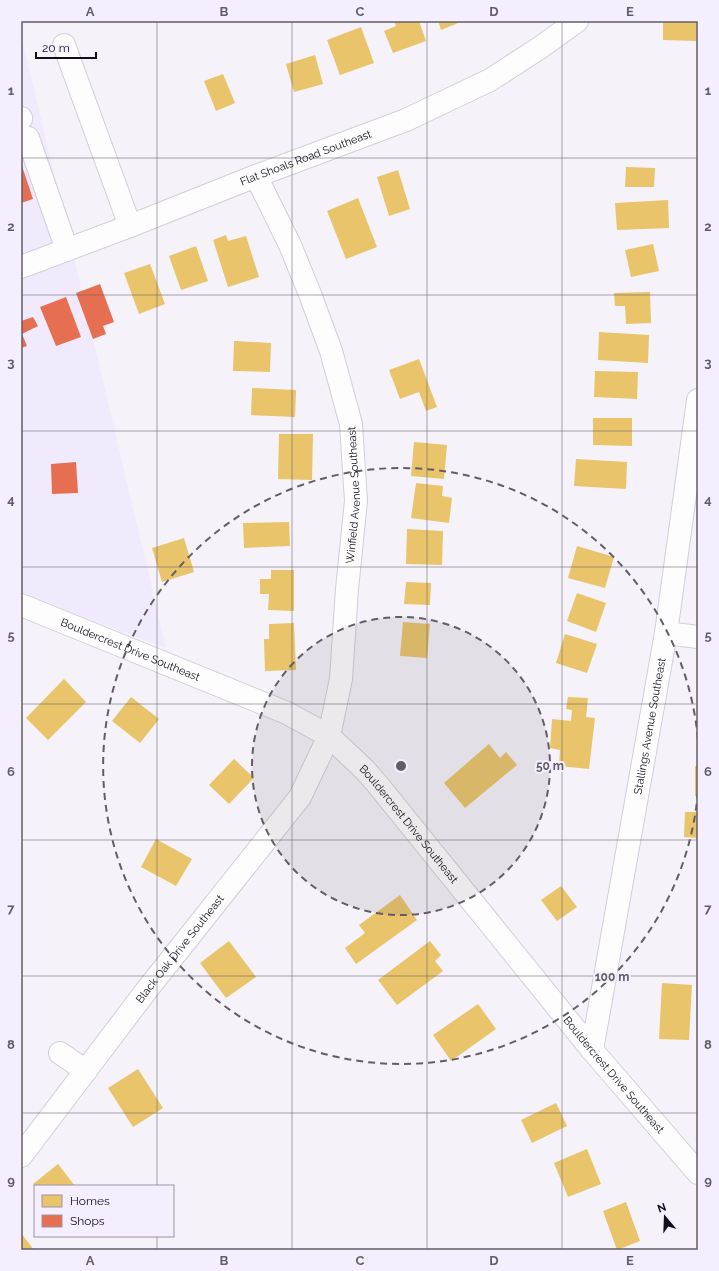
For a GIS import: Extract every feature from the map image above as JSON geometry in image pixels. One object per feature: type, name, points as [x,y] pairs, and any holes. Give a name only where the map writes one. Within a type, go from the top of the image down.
[{"type":"street","name":"Flat Shoals Road Southeast","points":[[21,267],[406,120],[490,80],[541,47],[577,21]]},
{"type":"street","points":[[64,45],[130,226]]},
{"type":"street","points":[[23,125],[67,250]]},
{"type":"street","name":"Winfield Avenue Southeast","points":[[256,176],[290,245],[310,294],[330,351],[352,424],[356,501],[347,589],[341,679],[329,736]]},
{"type":"street","name":"Stallings Avenue Southeast","points":[[592,1050],[666,633],[698,400]]},
{"type":"street","name":"Bouldercrest Drive Southeast","points":[[21,605],[287,713],[329,736],[365,770],[378,785],[592,1050],[698,1173]]},
{"type":"street","points":[[666,633],[698,637]]},
{"type":"street","name":"Black Oak Drive Southeast","points":[[21,1156],[146,991],[300,797],[329,736]]},
{"type":"street","points":[[60,1053],[86,1071]]},
{"type":"shaded area","points":[[21,34],[166,648],[21,594]]},
{"type":"building: Homes","points":[[394,21],[419,21],[426,41],[393,53],[384,31],[396,26]]},
{"type":"building: Homes","points":[[438,21],[463,21],[441,30]]},
{"type":"building: Homes","points":[[663,21],[697,21],[696,41],[663,40]]},
{"type":"building: Homes","points":[[361,27],[374,63],[340,75],[327,40]]},
{"type":"building: Homes","points":[[315,55],[323,84],[294,92],[286,64]]},
{"type":"building: Homes","points":[[223,74],[235,103],[216,111],[204,81]]},
{"type":"building: Homes","points":[[626,167],[655,168],[654,187],[625,187]]},
{"type":"building: Homes","points":[[398,170],[410,209],[389,216],[377,177]]},
{"type":"building: Homes","points":[[358,198],[377,247],[346,259],[327,211]]},
{"type":"building: Homes","points":[[668,200],[669,228],[617,230],[615,203]]},
{"type":"building: Homes","points":[[226,235],[228,241],[246,236],[259,277],[228,287],[213,240]]},
{"type":"building: Homes","points":[[653,244],[659,271],[631,277],[625,250]]},
{"type":"building: Homes","points":[[196,246],[208,281],[181,290],[169,256]]},
{"type":"building: Homes","points":[[150,264],[165,304],[139,314],[124,273]]},
{"type":"building: Homes","points":[[650,292],[651,323],[626,324],[625,306],[615,306],[614,293]]},
{"type":"building: Homes","points":[[599,332],[649,335],[648,363],[598,360]]},
{"type":"building: Homes","points":[[234,341],[271,343],[270,372],[233,371]]},
{"type":"building: Homes","points":[[419,359],[437,407],[426,411],[419,392],[400,399],[389,370]]},
{"type":"building: Homes","points":[[595,371],[638,372],[637,399],[594,397]]},
{"type":"building: Homes","points":[[252,388],[296,390],[295,417],[251,415]]},
{"type":"building: Homes","points":[[593,418],[632,418],[632,446],[593,445]]},
{"type":"building: Homes","points":[[279,434],[313,434],[312,480],[278,479]]},
{"type":"building: Homes","points":[[414,442],[447,445],[444,479],[411,476]]},
{"type":"building: Homes","points":[[576,459],[627,462],[626,489],[574,486]]},
{"type":"building: Homes","points":[[416,483],[443,486],[442,496],[452,498],[449,523],[411,518]]},
{"type":"building: Homes","points":[[289,522],[290,546],[244,548],[243,523]]},
{"type":"building: Homes","points":[[407,529],[443,531],[442,565],[406,564]]},
{"type":"building: Homes","points":[[184,538],[194,572],[162,582],[152,548]]},
{"type":"building: Homes","points":[[577,546],[614,557],[605,588],[568,578]]},
{"type":"building: Homes","points":[[271,570],[294,570],[294,611],[268,610],[269,594],[260,594],[260,579],[271,579]]},
{"type":"building: Homes","points":[[406,582],[431,583],[430,605],[404,604]]},
{"type":"building: Homes","points":[[577,593],[606,603],[596,632],[567,621]]},
{"type":"building: Homes","points":[[403,622],[430,624],[427,658],[400,656]]},
{"type":"building: Homes","points":[[294,623],[296,670],[265,671],[264,639],[269,639],[269,624]]},
{"type":"building: Homes","points":[[565,634],[597,644],[587,673],[556,663]]},
{"type":"building: Homes","points":[[64,679],[86,702],[48,740],[26,718]]},
{"type":"building: Homes","points":[[131,697],[159,719],[140,743],[112,721]]},
{"type":"building: Homes","points":[[568,697],[588,698],[586,717],[595,718],[589,769],[559,766],[560,750],[550,748],[552,719],[571,721],[572,710],[566,709]]},
{"type":"building: Homes","points":[[489,744],[500,758],[506,752],[517,765],[465,808],[444,783]]},
{"type":"building: Homes","points":[[234,759],[254,778],[229,804],[209,785]]},
{"type":"building: Homes","points":[[695,766],[698,766],[698,796],[695,796]]},
{"type":"building: Homes","points":[[685,812],[698,812],[698,838],[684,837]]},
{"type":"building: Homes","points":[[156,839],[192,859],[176,886],[141,867]]},
{"type":"building: Homes","points":[[561,886],[577,907],[557,921],[541,900]]},
{"type":"building: Homes","points":[[400,895],[417,920],[356,964],[345,948],[365,933],[359,925]]},
{"type":"building: Homes","points":[[229,941],[256,977],[226,998],[200,963]]},
{"type":"building: Homes","points":[[430,941],[441,955],[435,961],[443,971],[397,1005],[378,980]]},
{"type":"building: Homes","points":[[662,983],[692,985],[689,1040],[659,1039]]},
{"type":"building: Homes","points":[[478,1004],[496,1029],[451,1061],[433,1035]]},
{"type":"building: Homes","points":[[138,1069],[163,1108],[133,1127],[108,1088]]},
{"type":"building: Homes","points":[[556,1103],[567,1126],[532,1143],[521,1120]]},
{"type":"building: Homes","points":[[587,1149],[601,1184],[568,1197],[554,1163]]},
{"type":"building: Homes","points":[[58,1164],[74,1185],[34,1185],[33,1184]]},
{"type":"building: Homes","points":[[626,1202],[640,1241],[617,1250],[603,1211]]},
{"type":"building: Homes","points":[[21,1233],[34,1250],[21,1250]]},
{"type":"building: Shops","points":[[21,163],[33,199],[21,203]]},
{"type":"building: Shops","points":[[100,284],[114,322],[103,326],[106,334],[93,339],[76,293]]},
{"type":"building: Shops","points":[[66,297],[81,337],[56,346],[40,307]]},
{"type":"building: Shops","points":[[33,317],[38,326],[22,334],[27,346],[21,348],[21,321]]},
{"type":"building: Shops","points":[[76,462],[78,493],[52,494],[51,464]]}]
